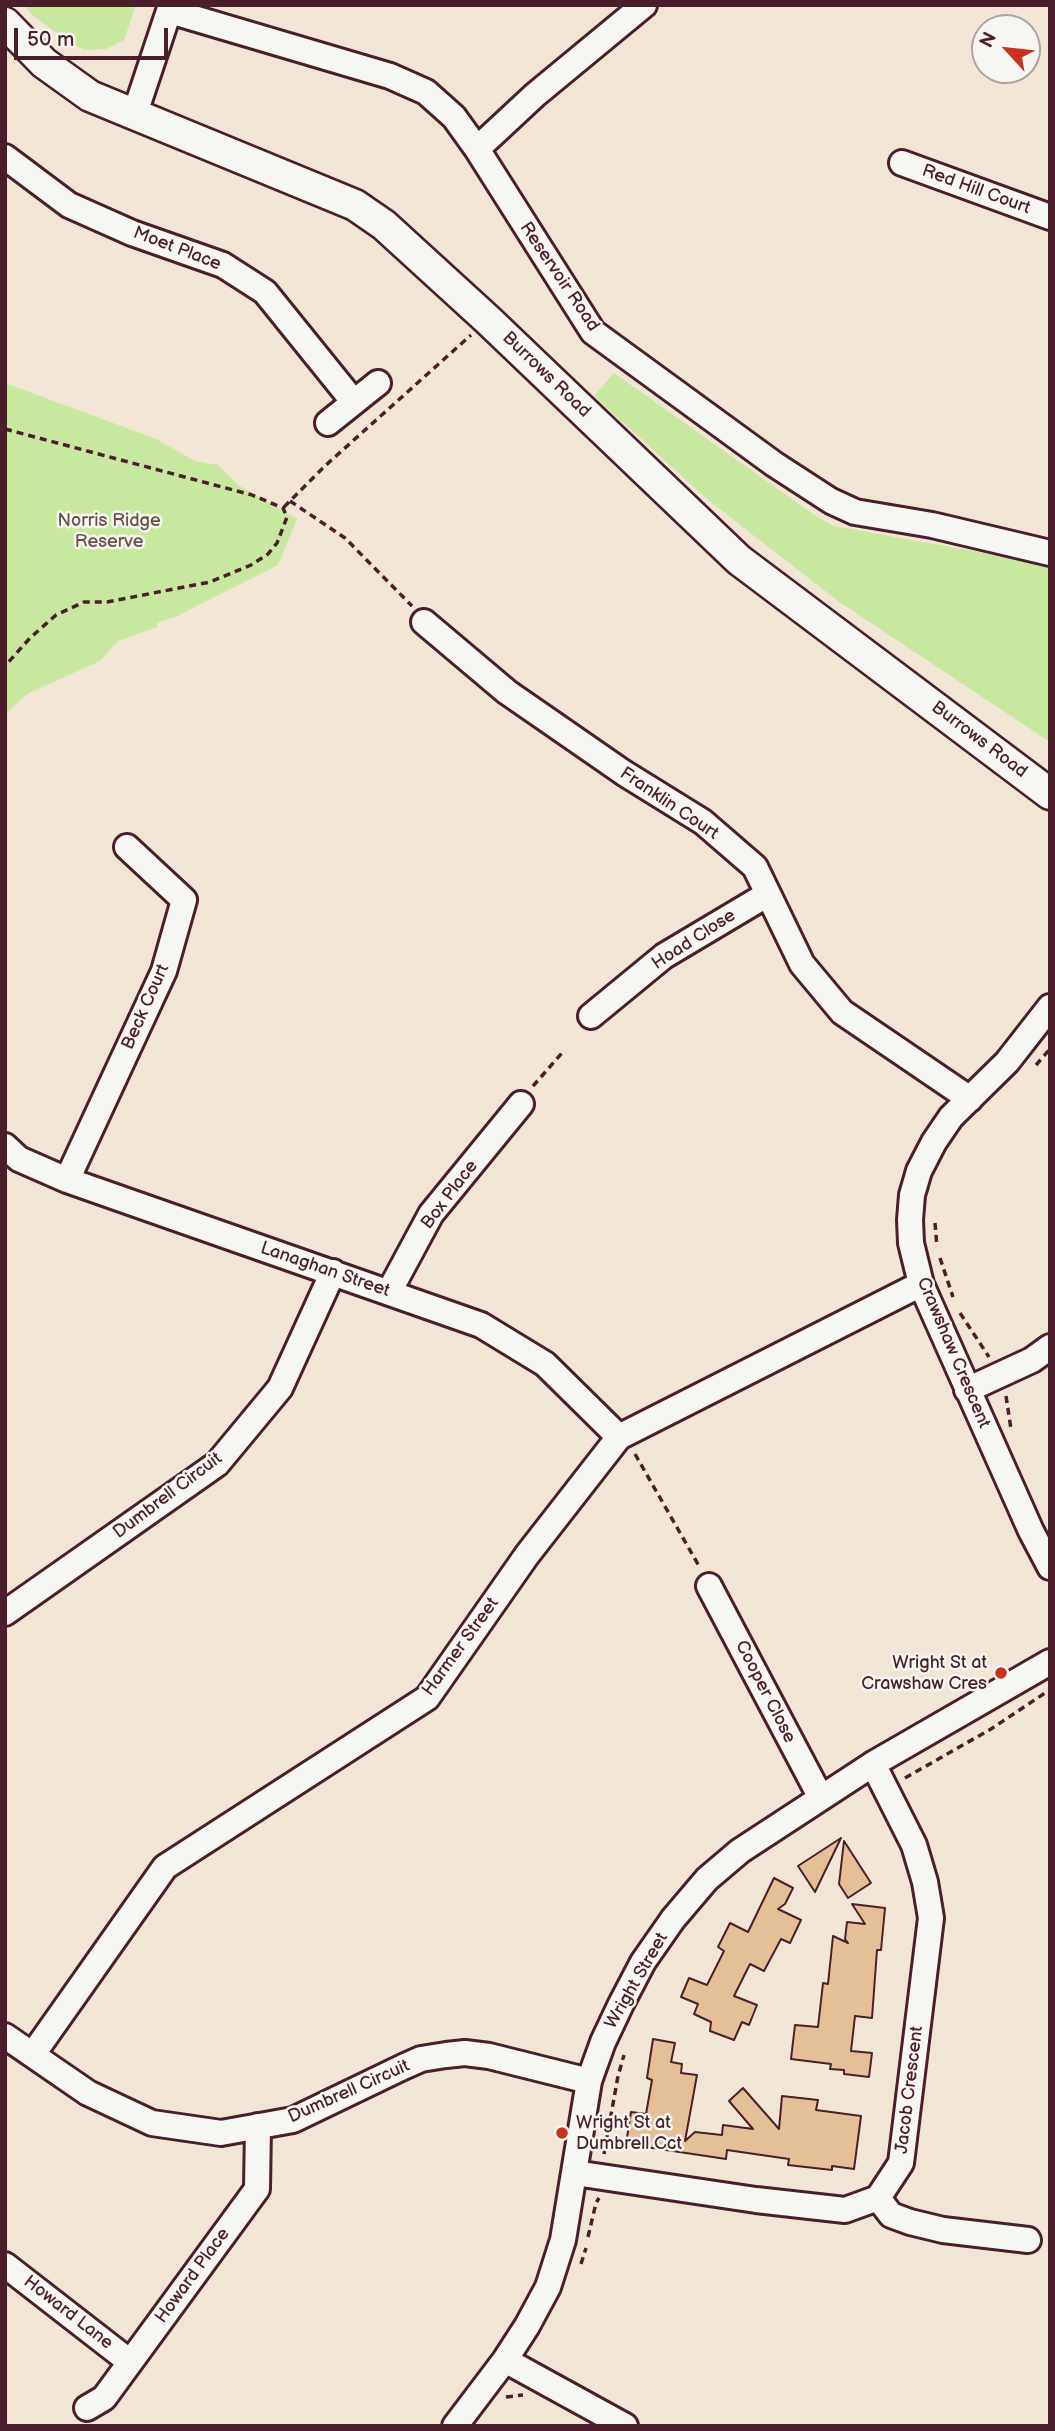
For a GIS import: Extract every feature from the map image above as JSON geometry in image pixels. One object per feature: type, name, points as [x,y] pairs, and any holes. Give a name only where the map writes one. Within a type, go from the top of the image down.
[{"type":"main road","name":"Burrows Road","points":[[5,23],[44,64],[90,96],[355,205],[384,225],[488,320],[739,561],[1050,793]]},
{"type":"street","points":[[477,149],[535,95],[644,5]]},
{"type":"street","points":[[135,113],[171,8]]},
{"type":"street","name":"Reservoir Road","points":[[171,8],[390,76],[426,92],[454,117],[477,149],[593,332],[774,464],[831,501],[855,512],[932,524],[1050,554]]},
{"type":"street","name":"Moet Place","points":[[5,157],[69,205],[132,233],[223,265],[265,292],[353,401]]},
{"type":"street","name":"Red Hill Court","points":[[902,163],[1050,217]]},
{"type":"street","points":[[328,424],[378,383]]},
{"type":"street","name":"Franklin Court","points":[[424,622],[507,692],[624,773],[703,822],[755,867],[802,964],[842,1012],[970,1099]]},
{"type":"street","name":"Beck Court","points":[[67,1180],[164,971],[184,900],[127,847]]},
{"type":"street","name":"Hoad Close","points":[[592,1016],[664,956],[768,894]]},
{"type":"street","name":"Crawshaw Crescent","points":[[1050,1007],[1007,1062],[951,1117],[934,1142],[919,1171],[912,1195],[911,1243],[921,1284],[1031,1531],[1050,1567]]},
{"type":"street","name":"Box Place","points":[[389,1292],[430,1214],[526,1096]]},
{"type":"street","name":"Lanaghan Street","points":[[5,1146],[19,1159],[67,1180],[481,1325],[545,1364],[625,1443]]},
{"type":"street","name":"Dumbrell Circuit","points":[[5,1614],[218,1464],[280,1388],[333,1272]]},
{"type":"street","name":"Harmer Street","points":[[33,2054],[165,1867],[427,1698],[527,1555],[625,1443],[921,1284]]},
{"type":"street","points":[[967,1390],[1032,1360],[1050,1347]]},
{"type":"street","name":"Cooper Close","points":[[705,1578],[821,1798]]},
{"type":"street","name":"Wright Street","points":[[455,2426],[505,2360],[548,2287],[563,2240],[589,2081],[621,2004],[643,1962],[673,1919],[707,1879],[740,1851],[873,1764],[1050,1662]]},
{"type":"street","name":"Jacob Crescent","points":[[873,1764],[914,1845],[925,1882],[930,1918],[901,2163],[878,2198]]},
{"type":"street","name":"Dumbrell Circuit","points":[[5,2036],[88,2093],[152,2123],[221,2133],[293,2120],[421,2059],[446,2055],[465,2053],[489,2056],[589,2081]]},
{"type":"street","name":"Howard Place","points":[[87,2408],[104,2398],[257,2189],[258,2126]]},
{"type":"street","points":[[575,2173],[756,2200],[845,2210],[878,2198],[891,2215],[910,2222],[943,2230],[1028,2239]]},
{"type":"street","name":"Howard Lane","points":[[5,2265],[130,2362]]},
{"type":"street","points":[[505,2360],[625,2426]]},
{"type":"path","points":[[283,508],[326,465],[488,320]]},
{"type":"path","points":[[5,429],[252,495],[283,508],[287,517],[277,543],[268,554],[251,565],[210,582],[107,602],[84,602],[56,615],[30,638],[5,666]]},
{"type":"path","points":[[290,501],[345,538],[406,599],[424,622]]},
{"type":"path","points":[[1033,1068],[1050,1049]]},
{"type":"path","points":[[526,1096],[562,1052]]},
{"type":"path","points":[[935,1223],[937,1249],[954,1297]]},
{"type":"path","points":[[958,1310],[1004,1387],[1013,1441]]},
{"type":"path","points":[[625,1443],[705,1578]]},
{"type":"path","points":[[890,1796],[900,1791],[906,1776],[991,1729],[1050,1690]]},
{"type":"path","points":[[578,2270],[584,2258],[596,2203],[606,2191],[610,2168],[603,2158],[618,2076],[626,2050]]},
{"type":"path","points":[[500,2398],[527,2394],[536,2378]]},
{"type":"green space","points":[[24,5],[136,5],[124,40],[106,49],[84,50],[32,15]]},
{"type":"green space","points":[[614,373],[834,526],[1050,565],[1050,742],[838,601],[708,500],[594,396]]},
{"type":"green space","name":"Norris Ridge Reserve","points":[[5,383],[156,439],[195,461],[218,465],[238,485],[297,519],[278,565],[177,616],[157,623],[157,627],[118,641],[100,661],[27,694],[5,714]]},
{"type":"building","points":[[841,1838],[815,1892],[798,1866]]},
{"type":"building","points":[[844,1841],[871,1883],[848,1898],[839,1884]]},
{"type":"building","points":[[774,1878],[793,1888],[785,1904],[778,1909],[801,1920],[790,1943],[781,1939],[764,1971],[750,1964],[734,1996],[757,2005],[749,2025],[742,2022],[734,2040],[710,2031],[711,2022],[694,2014],[698,2004],[681,1997],[689,1978],[707,1985],[724,1951],[718,1947],[730,1923],[748,1932]]},
{"type":"building","points":[[852,1904],[885,1908],[881,1950],[877,1950],[872,2018],[855,2016],[851,2051],[872,2053],[869,2077],[844,2074],[844,2070],[830,2069],[831,2064],[791,2059],[795,2025],[818,2027],[823,1983],[828,1984],[833,1936],[848,1943],[845,1939],[847,1922],[865,1924]]},
{"type":"building","points":[[653,2039],[675,2043],[671,2062],[682,2064],[681,2073],[697,2075],[685,2141],[695,2132],[722,2135],[723,2125],[753,2129],[729,2101],[743,2088],[779,2129],[782,2096],[818,2100],[816,2110],[861,2116],[854,2169],[832,2166],[832,2170],[788,2165],[789,2159],[727,2150],[726,2159],[626,2144],[631,2112],[646,2114],[652,2080],[647,2078]]},
{"type":"place","name":"Wright St at Crawshaw Cres","points":[[1001,1673]]},
{"type":"place","name":"Wright St at Dumbrell Cct","points":[[562,2133]]}]
